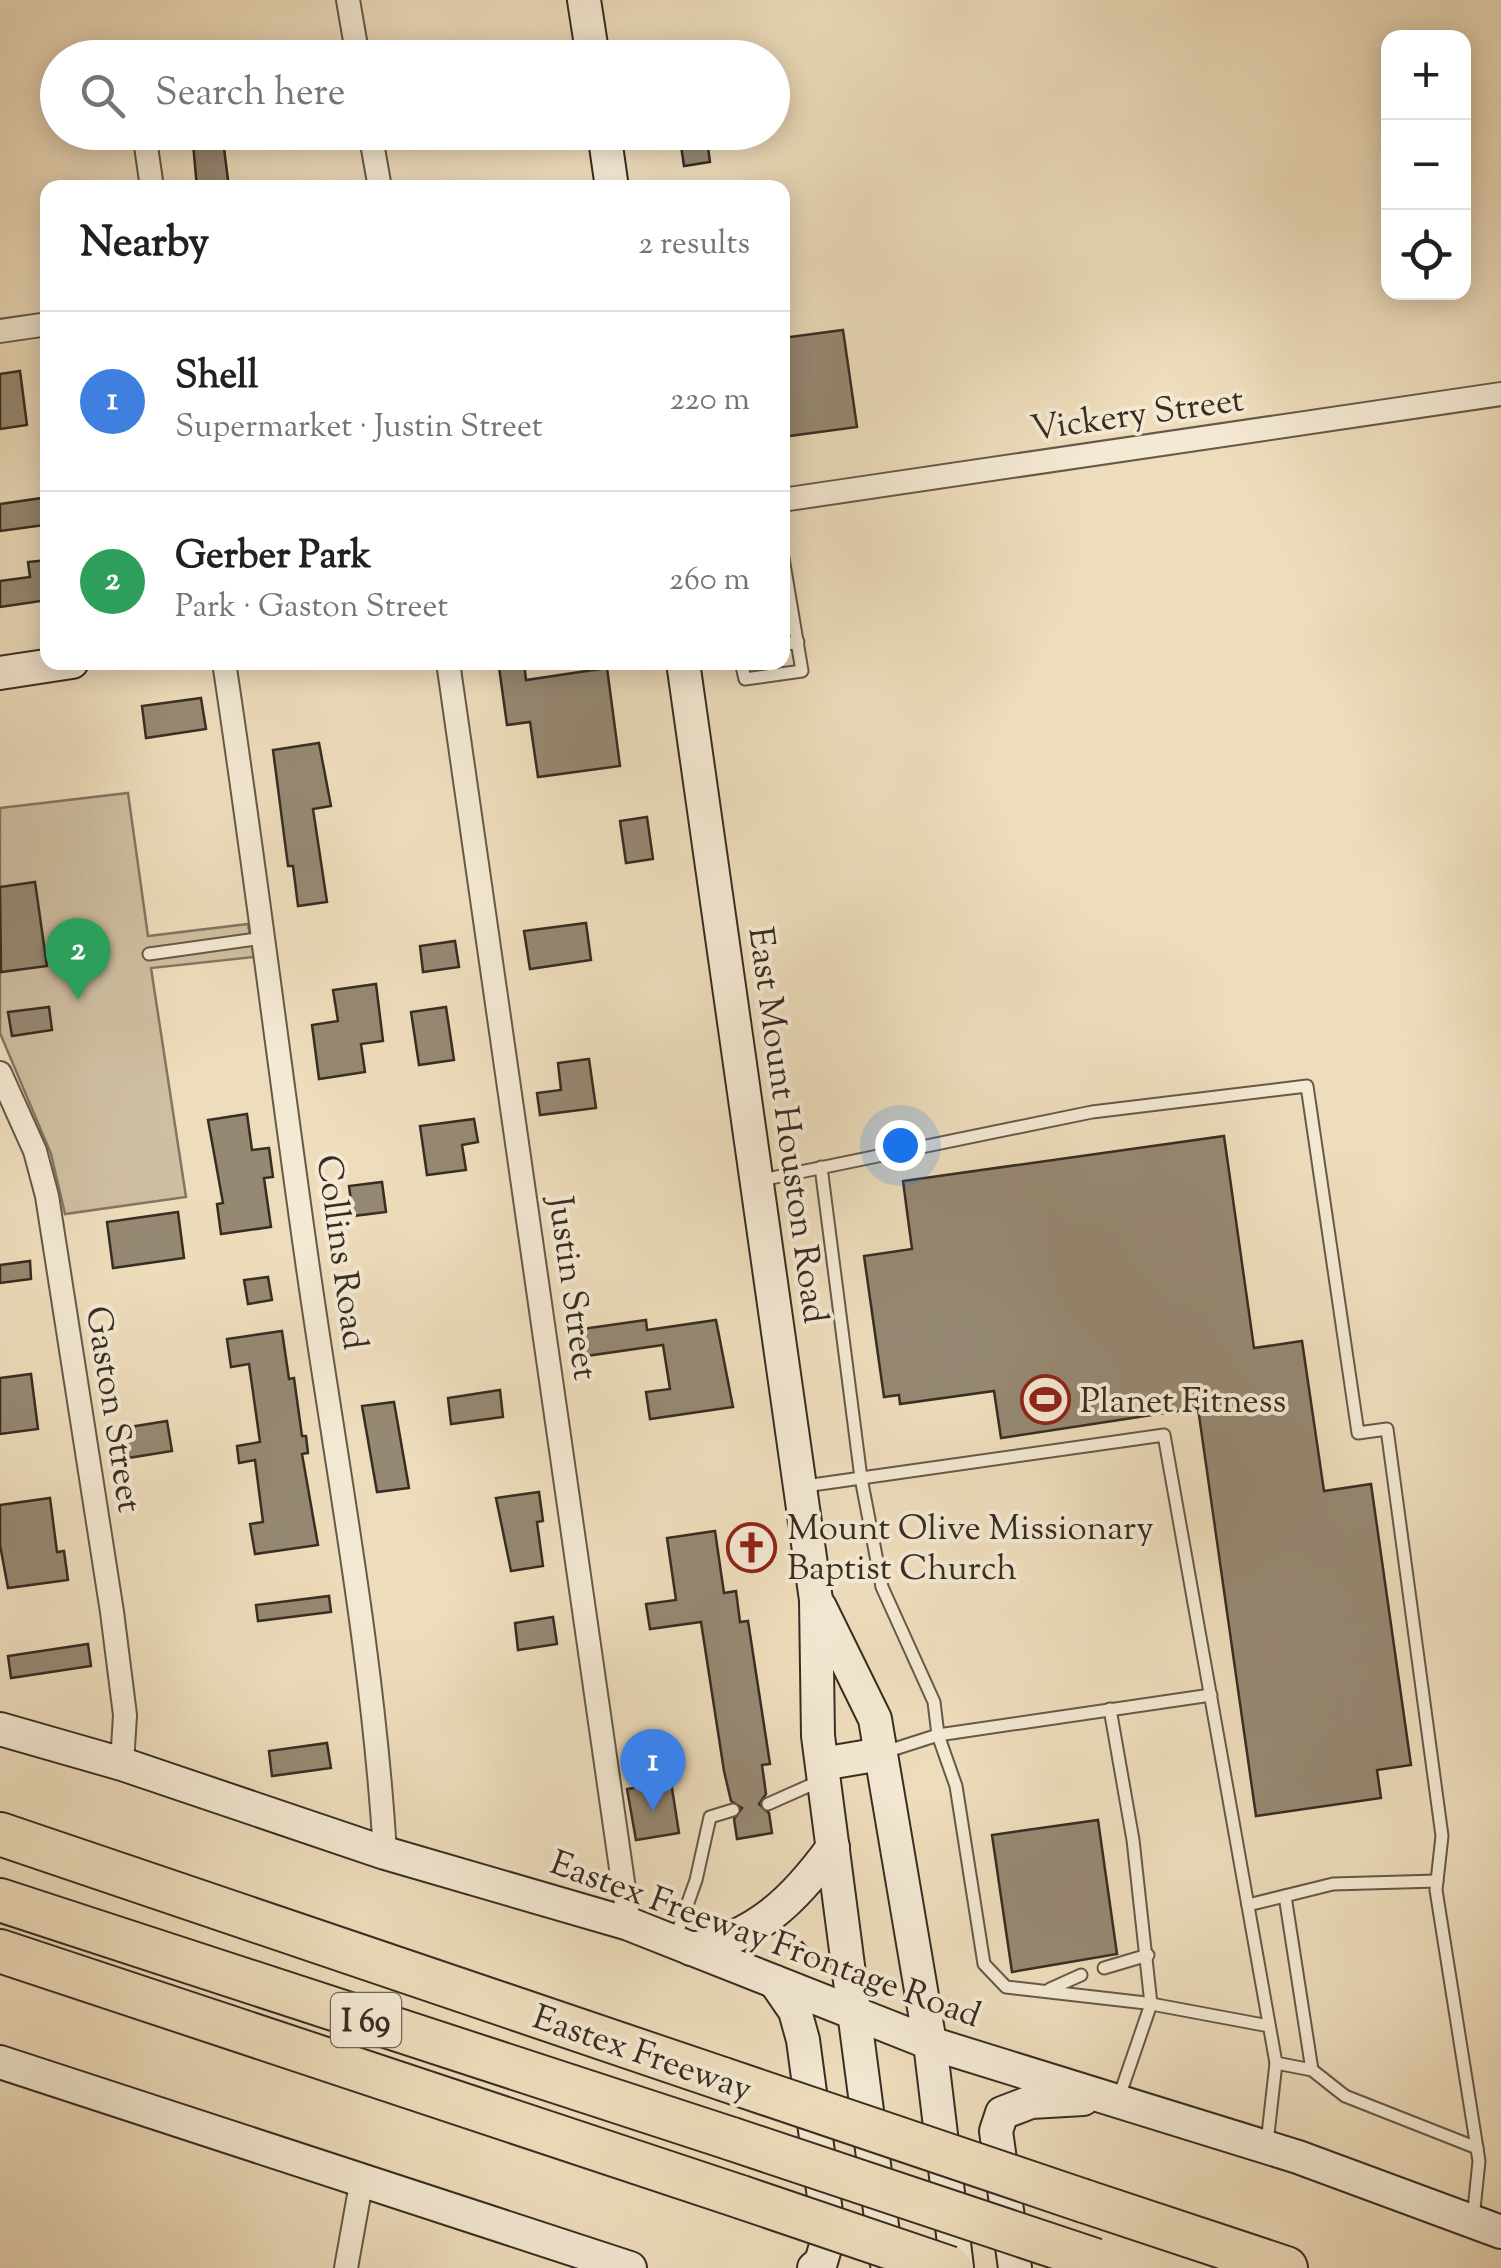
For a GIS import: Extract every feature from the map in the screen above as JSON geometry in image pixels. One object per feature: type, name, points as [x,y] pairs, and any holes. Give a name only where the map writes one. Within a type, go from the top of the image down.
[{"type":"highway","points":[[0,1803],[139,1852],[202,1902]]},
{"type":"highway","name":"Eastex Freeway","points":[[0,1834],[1286,2268]]},
{"type":"highway","name":"I 69","points":[[0,1900],[1107,2264]]},
{"type":"highway","name":"I 69","points":[[7,1955],[954,2268]]},
{"type":"main road","points":[[584,0],[590,40]]},
{"type":"main road","points":[[607,150],[611,180]]},
{"type":"main road","points":[[0,673],[40,667]]},
{"type":"main road","name":"East Mount Houston Road","points":[[684,670],[816,1600],[823,1772],[888,2268]]},
{"type":"main road","name":"East Mount Houston Road","points":[[816,1600],[875,1718],[930,2043],[954,2268]]},
{"type":"main road","name":"Eastex Freeway Frontage Road","points":[[0,1729],[122,1764],[385,1853],[629,1924],[930,2043],[1267,2147],[1487,2227]]},
{"type":"main road","points":[[823,1772],[881,1754]]},
{"type":"main road","points":[[682,1945],[714,1945],[765,1921],[801,1891],[833,1846]]},
{"type":"main road","points":[[775,1982],[795,2011],[804,2040],[829,2235],[821,2262],[814,2268]]},
{"type":"main road","points":[[0,2062],[360,2184],[630,2268]]},
{"type":"main road","points":[[1014,2268],[996,2131],[1002,2113],[1031,2102],[1118,2101]]},
{"type":"street","points":[[348,0],[355,40]]},
{"type":"street","points":[[147,150],[151,180]]},
{"type":"street","points":[[373,150],[379,180]]},
{"type":"street","points":[[0,331],[40,325]]},
{"type":"street","name":"Vickery Street","points":[[790,499],[1501,394]]},
{"type":"street","name":"Collins Road","points":[[225,670],[306,1256],[377,1724],[385,1853]]},
{"type":"street","name":"Justin Street","points":[[449,670],[629,1924]]},
{"type":"street","name":"Gaston Street","points":[[0,1073],[36,1151],[47,1196],[112,1612],[125,1715],[122,1764]]},
{"type":"street","points":[[346,2268],[360,2184]]},
{"type":"lane","points":[[743,670],[745,679],[802,671],[790,620]]},
{"type":"lane","points":[[790,644],[798,642]]},
{"type":"lane","points":[[148,954],[265,938]]},
{"type":"lane","points":[[757,1180],[1092,1112],[1307,1086],[1358,1433],[1387,1430],[1442,1836],[1437,1881],[1487,2227]]},
{"type":"lane","points":[[821,1167],[861,1478],[882,1587],[934,1702],[938,1735],[956,1786],[984,1964],[1006,1988],[1151,2004],[1269,2026]]},
{"type":"lane","points":[[800,1487],[1164,1434],[1276,2063],[1267,2147]]},
{"type":"lane","points":[[881,1754],[938,1735],[1210,1695]]},
{"type":"lane","points":[[1110,1709],[1148,1956],[1151,2004],[1118,2101]]},
{"type":"lane","points":[[768,1804],[823,1772]]},
{"type":"lane","points":[[682,1945],[710,1818],[733,1810]]},
{"type":"lane","points":[[1248,1905],[1333,1884],[1437,1881]]},
{"type":"lane","points":[[1286,1896],[1312,2070]]},
{"type":"lane","points":[[1104,1968],[1148,1956]]},
{"type":"lane","points":[[1046,1990],[1081,1975]]},
{"type":"lane","points":[[1276,2063],[1312,2070],[1345,2096],[1477,2148]]},
{"type":"path","points":[[782,1921],[815,1958],[816,1965]]},
{"type":"shaded area","points":[[128,793],[148,936],[248,924],[254,957],[151,968],[186,1197],[65,1214],[51,1154],[0,1033],[0,808]]},
{"type":"building","points":[[194,150],[224,150],[228,180],[196,180]]},
{"type":"building","points":[[682,150],[708,150],[710,162],[684,166]]},
{"type":"building","points":[[843,330],[857,427],[790,436],[790,337]]},
{"type":"building","points":[[20,371],[27,425],[0,429],[0,374]]},
{"type":"building","points":[[40,498],[40,526],[0,531],[0,504]]},
{"type":"building","points":[[40,561],[40,601],[0,607],[0,581],[30,577],[28,562]]},
{"type":"building","points":[[499,670],[525,670],[526,680],[607,670],[620,766],[538,777],[530,722],[507,725]]},
{"type":"building","points":[[201,698],[206,729],[146,738],[142,706]]},
{"type":"building","points":[[319,743],[331,806],[313,809],[327,902],[298,906],[293,866],[288,866],[273,750]]},
{"type":"building","points":[[647,817],[653,859],[626,863],[620,821]]},
{"type":"building","points":[[35,882],[47,966],[1,972],[0,887]]},
{"type":"building","points":[[586,923],[591,960],[530,969],[524,931]]},
{"type":"building","points":[[455,941],[459,967],[423,972],[420,946]]},
{"type":"building","points":[[376,984],[383,1041],[361,1044],[365,1072],[319,1079],[312,1025],[338,1021],[333,990]]},
{"type":"building","points":[[49,1007],[52,1030],[12,1036],[8,1012]]},
{"type":"building","points":[[446,1007],[454,1060],[419,1065],[411,1012]]},
{"type":"building","points":[[589,1059],[596,1108],[540,1115],[537,1093],[561,1090],[558,1063]]},
{"type":"building","points":[[247,1114],[252,1150],[269,1148],[273,1177],[264,1178],[271,1227],[221,1234],[217,1204],[223,1203],[208,1120]]},
{"type":"building","points":[[474,1119],[478,1142],[462,1145],[466,1170],[427,1175],[420,1126]]},
{"type":"building","points":[[1224,1136],[1254,1348],[1302,1341],[1324,1491],[1371,1484],[1411,1765],[1377,1770],[1381,1798],[1256,1816],[1198,1408],[1001,1438],[994,1391],[900,1404],[899,1395],[884,1397],[864,1256],[912,1249],[903,1181]]},
{"type":"building","points":[[382,1182],[386,1212],[353,1216],[349,1186]]},
{"type":"building","points":[[178,1212],[184,1258],[113,1268],[107,1222]]},
{"type":"building","points":[[30,1261],[31,1279],[0,1283],[0,1265]]},
{"type":"building","points":[[268,1277],[272,1300],[248,1304],[244,1280]]},
{"type":"building","points":[[646,1320],[647,1330],[716,1320],[733,1407],[650,1419],[646,1392],[670,1389],[663,1345],[586,1356],[582,1329]]},
{"type":"building","points":[[282,1331],[302,1436],[306,1436],[308,1453],[302,1454],[318,1545],[255,1554],[250,1524],[263,1522],[255,1460],[239,1463],[237,1446],[260,1442],[249,1364],[231,1367],[227,1339]]},
{"type":"building","points":[[31,1374],[38,1429],[0,1434],[0,1378]]},
{"type":"building","points":[[500,1390],[503,1417],[451,1424],[448,1398]]},
{"type":"building","points":[[394,1402],[409,1488],[377,1492],[362,1406]]},
{"type":"building","points":[[167,1421],[172,1451],[128,1458],[123,1428]]},
{"type":"building","points":[[539,1492],[543,1521],[537,1522],[543,1566],[511,1571],[496,1498]]},
{"type":"building","points":[[50,1498],[57,1552],[64,1551],[68,1580],[8,1588],[0,1545],[0,1505]]},
{"type":"building","points":[[715,1531],[724,1593],[736,1591],[740,1622],[748,1621],[770,1764],[762,1765],[766,1794],[759,1804],[769,1813],[772,1833],[737,1839],[734,1819],[742,1808],[731,1801],[724,1771],[701,1622],[650,1629],[646,1604],[676,1600],[667,1538]]},
{"type":"building","points":[[329,1596],[331,1612],[258,1621],[256,1605]]},
{"type":"building","points":[[553,1617],[557,1644],[518,1650],[515,1623]]},
{"type":"building","points":[[88,1644],[91,1666],[11,1678],[8,1656]]},
{"type":"building","points":[[327,1743],[331,1768],[272,1776],[269,1751]]},
{"type":"building","points":[[671,1782],[679,1833],[636,1840],[627,1789]]},
{"type":"building","points":[[1098,1820],[1117,1954],[1012,1972],[992,1835]]},
{"type":"place","name":"Gerber Park","points":[[78,1000]]},
{"type":"place","name":"Planet Fitness","points":[[1045,1400]]},
{"type":"place","name":"Mount Olive Missionary Baptist Church","points":[[752,1547]]},
{"type":"place","name":"Shell","points":[[653,1811]]}]
